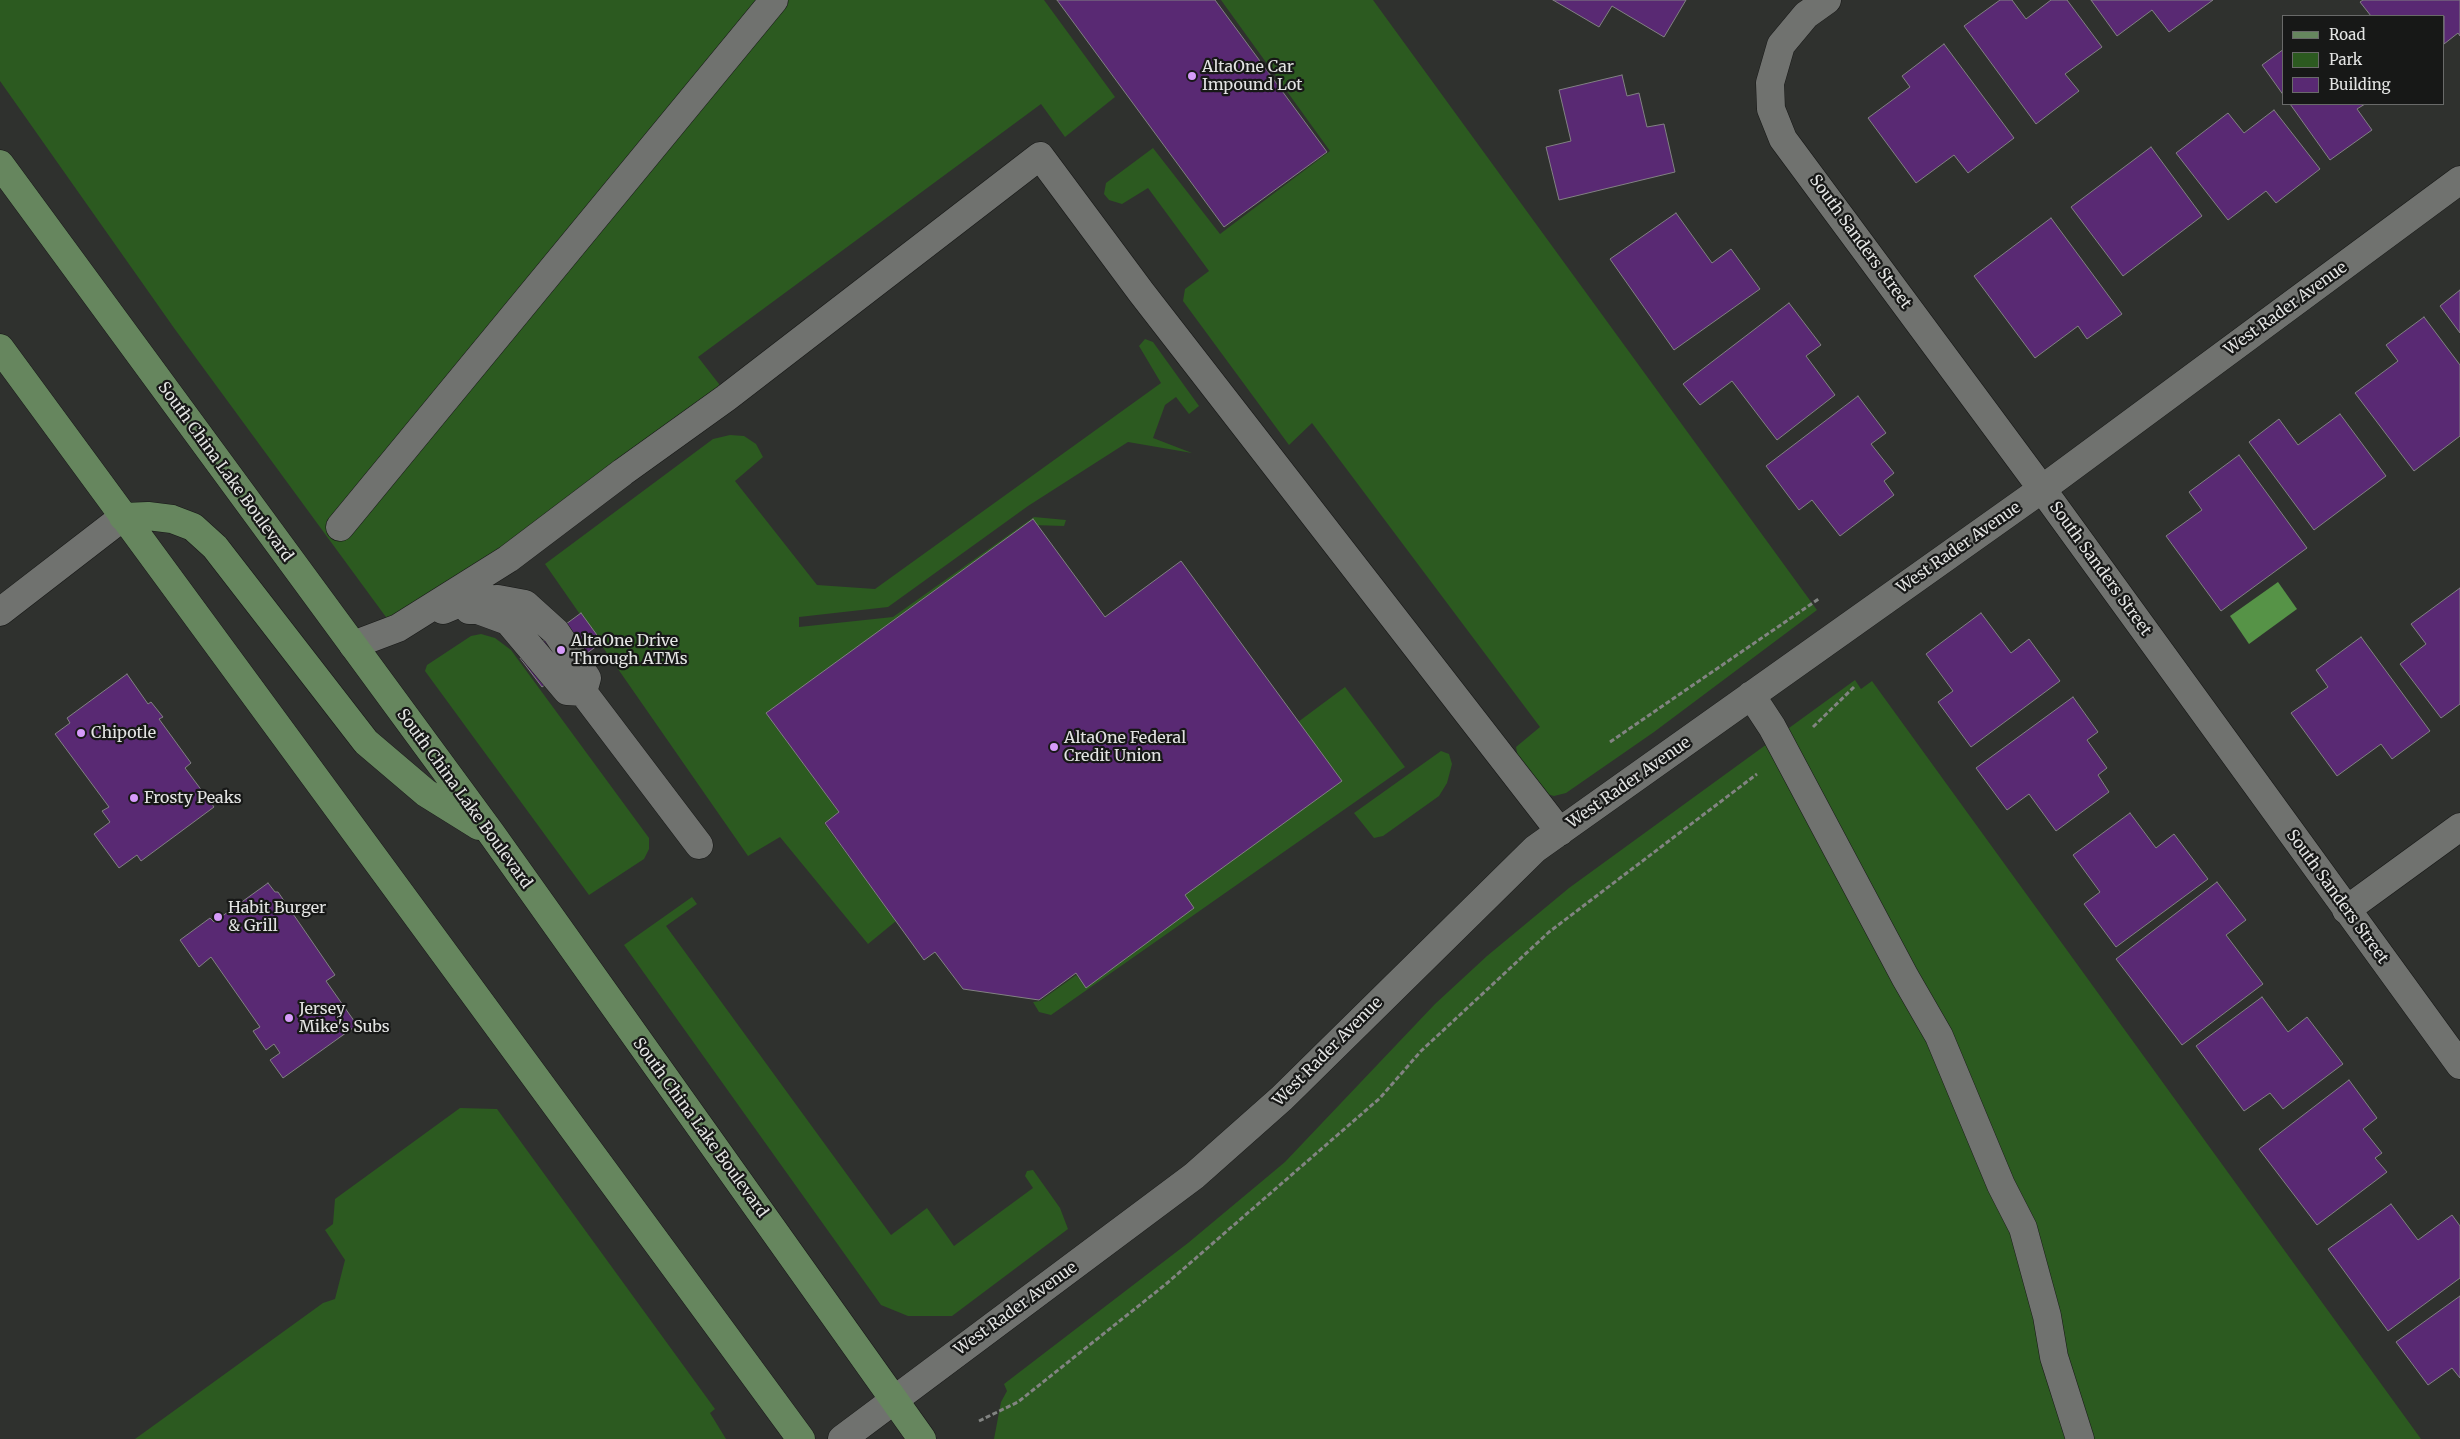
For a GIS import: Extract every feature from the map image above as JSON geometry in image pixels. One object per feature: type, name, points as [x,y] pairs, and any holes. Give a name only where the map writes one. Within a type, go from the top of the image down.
[{"type":"main road","name":"South China Lake Boulevard","points":[[0,164],[490,833],[922,1439]]},
{"type":"main road","points":[[0,348],[801,1439]]},
{"type":"main road","points":[[123,517],[148,516],[172,519],[193,527],[215,548],[366,742],[426,793],[490,833]]},
{"type":"street","points":[[340,527],[774,0]]},
{"type":"street","name":"South Sanders Street","points":[[1827,0],[1806,15],[1781,45],[1770,83],[1771,109],[1783,139],[2042,489],[2460,1065]]},
{"type":"street","points":[[359,654],[508,559],[623,472],[726,398],[1040,156],[1140,292],[1560,832]]},
{"type":"street","name":"West Rader Avenue","points":[[842,1439],[1194,1176],[1282,1098],[1535,849],[2042,489],[2460,180]]},
{"type":"street","points":[[0,612],[123,517]]},
{"type":"street","points":[[359,654],[400,641],[442,610],[467,600],[498,599],[526,604],[556,632],[587,678],[583,692],[699,845]]},
{"type":"street","points":[[1751,695],[1772,727],[1905,977],[1939,1036],[2001,1185],[2023,1228],[2047,1316],[2054,1357],[2060,1439]]},
{"type":"street","points":[[2346,910],[2460,827]]},
{"type":"street","points":[[2054,1357],[2080,1439]]},
{"type":"path","points":[[1610,742],[1820,598]]},
{"type":"path","points":[[1808,732],[1854,687]]},
{"type":"path","points":[[979,1421],[1018,1402],[1166,1284],[1380,1098],[1421,1051],[1549,932],[1764,768]]},
{"type":"green space","points":[[0,0],[1044,0],[1115,97],[1065,137],[1041,104],[698,357],[719,384],[719,388],[394,628],[174,328],[0,81]]},
{"type":"green space","points":[[1221,0],[1373,0],[1817,610],[1654,732],[1566,793],[1554,796],[1547,794],[1518,758],[1516,747],[1540,727],[1312,423],[1289,445],[1183,301],[1185,289],[1209,271],[1148,188],[1122,204],[1109,200],[1104,194],[1106,183],[1153,148],[1220,234],[1330,151]]},
{"type":"green space","points":[[1145,339],[1153,342],[1199,406],[1189,414],[1176,397],[1165,405],[1153,438],[1192,453],[1128,442],[1028,506],[888,607],[799,617],[799,627],[893,617],[1034,517],[1066,520],[1064,526],[1032,525],[766,713],[839,812],[824,823],[896,921],[868,944],[780,837],[748,856],[545,564],[713,439],[730,435],[744,436],[756,444],[763,457],[735,481],[817,585],[875,589],[1161,383],[1139,346]]},
{"type":"green space","points":[[481,634],[495,638],[511,650],[649,838],[649,849],[644,859],[589,895],[425,671],[427,665],[471,636]]},
{"type":"green space","points":[[1855,680],[1861,689],[1872,681],[2421,1439],[994,1439],[1001,1402],[1007,1391],[1004,1384],[1188,1243],[1285,1162],[1435,1004],[1487,956],[1569,888]]},
{"type":"green space","points":[[1345,687],[1405,767],[1051,1015],[1039,1012],[1033,1002],[1040,1001],[1076,975],[1085,986],[1178,893],[1294,725]]},
{"type":"green space","points":[[1441,751],[1449,754],[1452,764],[1447,783],[1439,796],[1383,836],[1374,838],[1354,813]]},
{"type":"green space","points":[[692,897],[697,904],[666,926],[891,1235],[927,1208],[954,1246],[1033,1188],[1025,1176],[1027,1171],[1033,1170],[1060,1208],[1068,1229],[952,1316],[908,1316],[881,1305],[624,945]]},
{"type":"green space","points":[[460,1108],[497,1109],[715,1409],[710,1413],[726,1439],[135,1439],[323,1303],[335,1299],[345,1260],[325,1230],[333,1224],[335,1199]]},
{"type":"shaded area","points":[[2278,582],[2297,609],[2249,644],[2230,616]]},
{"type":"building","name":"AltaOne Car Impound Lot","points":[[1057,0],[1215,0],[1327,152],[1224,227]]},
{"type":"building","points":[[1553,0],[1686,0],[1664,37],[1612,6],[1599,27]]},
{"type":"building","points":[[2000,0],[2012,0],[2026,19],[2051,0],[2067,0],[2102,47],[2065,74],[2079,91],[2036,124],[1964,26]]},
{"type":"building","points":[[2091,0],[2213,0],[2169,32],[2152,10],[2117,36]]},
{"type":"building","points":[[2363,0],[2460,0],[2460,36],[2458,33],[2445,43],[2445,15],[2370,15],[2360,2]]},
{"type":"building","points":[[1944,44],[2014,138],[1968,173],[1954,155],[1916,183],[1868,118],[1910,87],[1902,76]]},
{"type":"building","points":[[2282,50],[2282,93],[2262,65]]},
{"type":"building","points":[[1622,75],[1627,96],[1639,93],[1647,127],[1664,124],[1675,172],[1559,200],[1546,147],[1571,141],[1559,90]]},
{"type":"building","points":[[2291,105],[2363,105],[2357,109],[2372,130],[2330,160]]},
{"type":"building","points":[[2274,110],[2320,169],[2276,203],[2266,191],[2228,220],[2176,153],[2228,113],[2244,133]]},
{"type":"building","points":[[2151,147],[2202,216],[2123,276],[2071,207]]},
{"type":"building","points":[[1676,213],[1712,263],[1731,249],[1760,289],[1674,350],[1610,259]]},
{"type":"building","points":[[2051,218],[2122,314],[2087,339],[2078,326],[2035,358],[1974,276]]},
{"type":"building","points":[[2460,290],[2460,333],[2440,306]]},
{"type":"building","points":[[1789,303],[1821,345],[1806,356],[1835,395],[1777,440],[1732,381],[1700,405],[1683,384]]},
{"type":"building","points":[[2424,317],[2460,365],[2460,436],[2414,471],[2355,393],[2398,361],[2386,345]]},
{"type":"building","points":[[1858,396],[1886,433],[1871,444],[1894,473],[1884,481],[1894,495],[1840,536],[1812,500],[1799,510],[1766,466]]},
{"type":"building","points":[[2340,414],[2386,476],[2314,530],[2249,442],[2279,419],[2298,445]]},
{"type":"building","points":[[2239,455],[2307,548],[2221,611],[2166,536],[2202,510],[2189,492]]},
{"type":"building","name":"AltaOne Federal Credit Union","points":[[1033,519],[1105,617],[1181,561],[1342,781],[1185,895],[1194,908],[1086,988],[1076,973],[1039,1000],[963,989],[935,952],[924,960],[825,823],[839,812],[766,713]]},
{"type":"building","points":[[2460,588],[2460,704],[2441,718],[2400,664],[2426,644],[2411,624]]},
{"type":"building","name":"AltaOne Drive Through ATMs","points":[[581,613],[602,642],[542,687],[520,658]]},
{"type":"building","points":[[1981,613],[2011,653],[2029,639],[2060,681],[1971,747],[1938,702],[1953,691],[1926,654]]},
{"type":"building","points":[[2361,637],[2430,731],[2392,759],[2381,744],[2337,776],[2291,713],[2328,687],[2316,670]]},
{"type":"building","points":[[127,674],[148,704],[151,702],[163,717],[159,719],[191,763],[185,768],[214,807],[141,861],[137,855],[119,868],[94,834],[110,822],[102,811],[109,807],[55,734],[70,723],[67,718]]},
{"type":"building","points":[[2073,697],[2098,732],[2087,740],[2107,768],[2098,775],[2109,792],[2056,831],[2029,794],[2007,810],[1976,768]]},
{"type":"building","points":[[2130,813],[2156,848],[2174,834],[2208,879],[2116,947],[2084,904],[2100,892],[2073,855]]},
{"type":"building","points":[[2217,882],[2246,920],[2226,935],[2263,984],[2182,1045],[2116,959]]},
{"type":"building","points":[[268,883],[275,892],[278,892],[335,975],[326,981],[357,1025],[283,1078],[270,1060],[280,1053],[274,1044],[266,1050],[253,1031],[260,1027],[211,957],[199,967],[180,940],[210,918],[214,922]]},
{"type":"building","points":[[2262,997],[2288,1032],[2307,1017],[2343,1064],[2283,1109],[2270,1093],[2244,1111],[2196,1046]]},
{"type":"building","points":[[2349,1080],[2377,1118],[2363,1129],[2382,1153],[2375,1158],[2387,1172],[2317,1225],[2259,1149]]},
{"type":"building","points":[[2391,1204],[2418,1240],[2452,1215],[2460,1226],[2460,1278],[2388,1331],[2328,1249]]},
{"type":"building","points":[[2460,1296],[2460,1378],[2452,1368],[2428,1385],[2396,1342]]},
{"type":"place","name":"AltaOne Car Impound Lot","points":[[1192,76]]},
{"type":"place","name":"AltaOne Drive Through ATMs","points":[[561,650]]},
{"type":"place","name":"Chipotle","points":[[81,733]]},
{"type":"place","name":"AltaOne Federal Credit Union","points":[[1054,747]]},
{"type":"place","name":"Frosty Peaks","points":[[134,798]]},
{"type":"place","name":"Habit Burger & Grill","points":[[218,917]]},
{"type":"place","name":"Jersey Mike's Subs","points":[[289,1018]]}]
